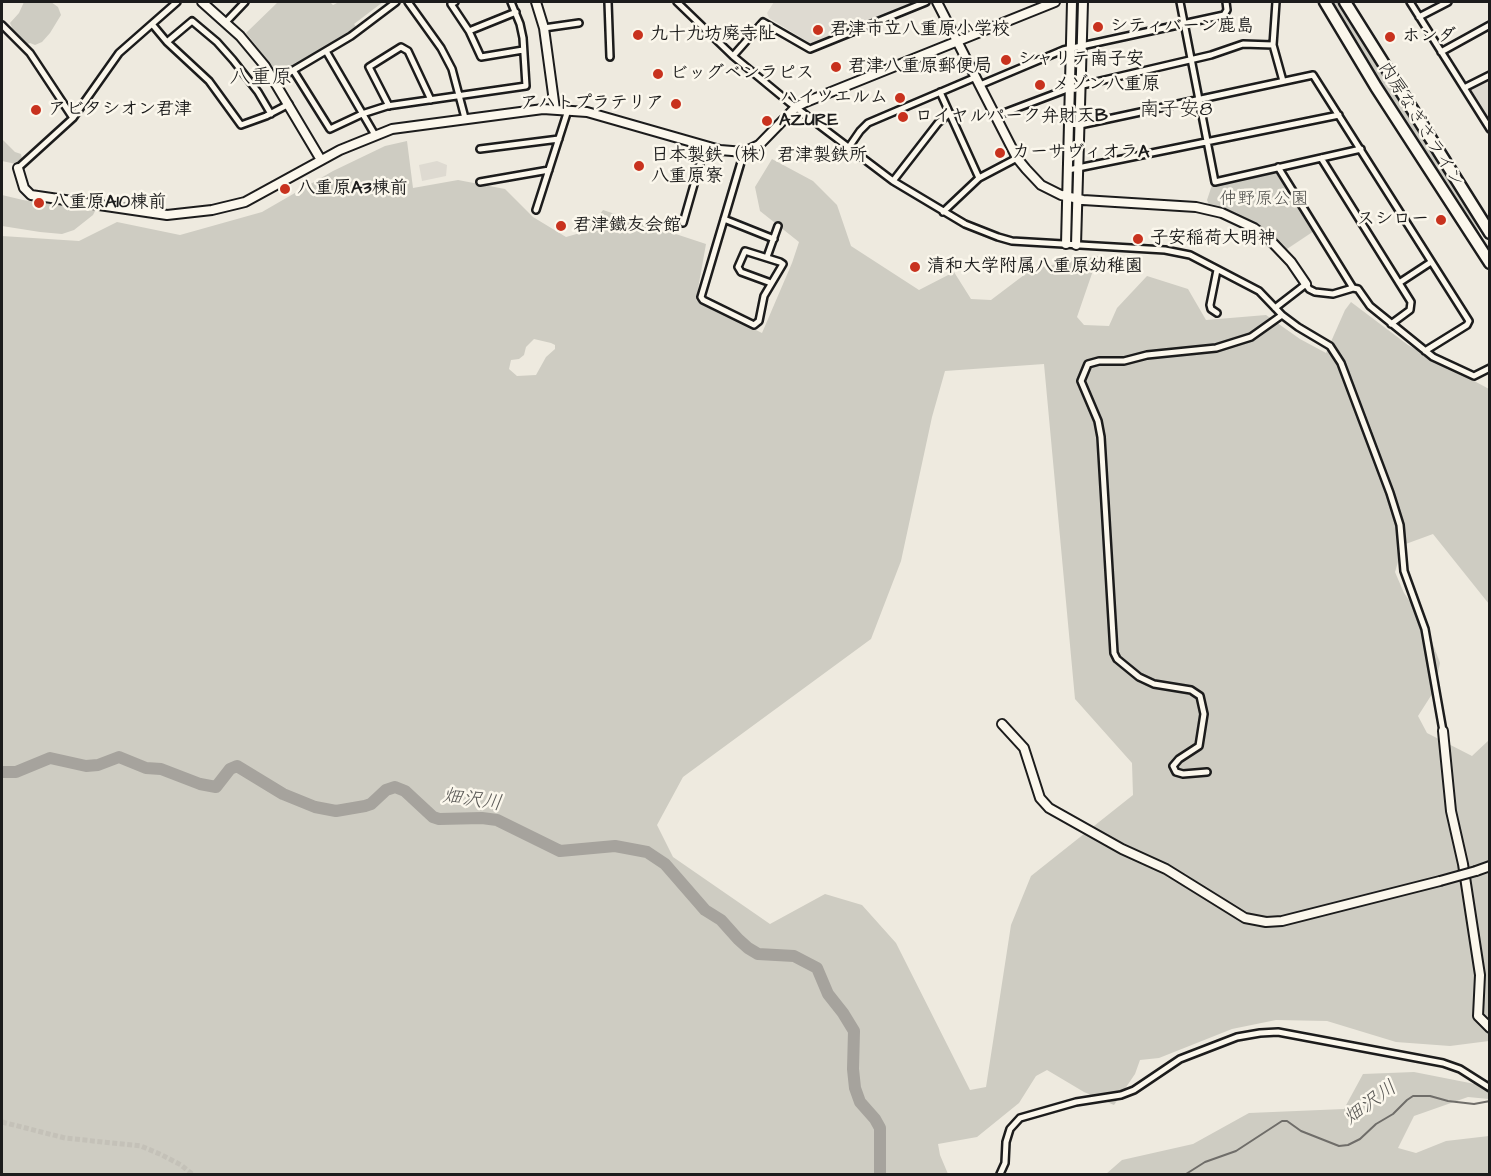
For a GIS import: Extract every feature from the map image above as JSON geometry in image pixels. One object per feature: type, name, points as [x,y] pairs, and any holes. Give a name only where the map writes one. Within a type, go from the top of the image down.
[{"type":"highway","name":"内房なぎさライン","points":[[1325,2],[1376,87],[1490,263]]},
{"type":"highway","name":"内房なぎさライン","points":[[1345,2],[1490,233]]},
{"type":"street","points":[[174,2],[119,53],[73,118],[18,168],[24,188],[32,195],[167,215],[212,210],[245,202],[321,160],[392,129],[465,118],[555,109],[605,117],[732,153],[744,153],[759,145],[796,107],[1055,2]]},
{"type":"street","points":[[202,2],[258,56],[321,160]]},
{"type":"street","points":[[275,81],[364,27],[396,2]]},
{"type":"street","points":[[408,2],[441,48],[452,69],[465,118]]},
{"type":"street","points":[[455,2],[451,4],[469,31],[481,57],[523,50]]},
{"type":"street","points":[[293,70],[330,129],[362,114],[389,106],[526,86],[520,24],[511,2]]},
{"type":"street","points":[[536,2],[544,28],[555,109]]},
{"type":"street","points":[[608,2],[610,57]]},
{"type":"street","points":[[677,2],[733,56],[796,107],[893,181],[965,224],[1012,241],[1179,252],[1190,255],[1259,291],[1282,315],[1330,346],[1341,363],[1390,493],[1400,525],[1404,571],[1425,630],[1443,731],[1451,811],[1463,864],[1480,975],[1478,1016],[1490,1028]]},
{"type":"street","points":[[733,56],[763,22],[810,49],[926,2]]},
{"type":"street","points":[[937,2],[1017,158],[1041,185],[1078,199],[1196,207],[1222,213],[1254,228],[1271,241],[1291,262],[1309,290],[1333,294],[1353,288],[1358,289],[1370,306],[1425,351],[1474,376],[1490,368]]},
{"type":"street","points":[[1066,244],[1072,2]]},
{"type":"street","points":[[1076,245],[1083,2]]},
{"type":"street","points":[[1180,2],[1215,182],[1361,149]]},
{"type":"street","points":[[980,85],[1071,48],[1224,15],[1227,10],[1226,2]]},
{"type":"street","points":[[1276,2],[1273,45],[1282,81]]},
{"type":"street","points":[[1410,2],[1490,129]]},
{"type":"street","points":[[1419,17],[1448,2]]},
{"type":"street","points":[[225,23],[242,3]]},
{"type":"street","points":[[469,31],[516,12]]},
{"type":"street","points":[[167,42],[192,21],[217,42],[233,60],[258,92],[271,114]]},
{"type":"street","points":[[544,28],[579,23]]},
{"type":"street","points":[[152,24],[167,42],[209,81],[241,125],[271,114],[289,104]]},
{"type":"street","points":[[2,25],[30,53],[73,118]]},
{"type":"street","points":[[1441,52],[1490,26]]},
{"type":"street","points":[[996,116],[1070,88],[1191,60],[1250,43],[1273,45]]},
{"type":"street","points":[[389,106],[369,67],[401,47],[408,51],[431,100]]},
{"type":"street","points":[[326,51],[375,135]]},
{"type":"street","points":[[1069,124],[1080,125],[1313,75],[1468,321],[1467,325],[1425,351]]},
{"type":"street","points":[[1464,88],[1490,75]]},
{"type":"street","points":[[849,147],[860,130],[868,123],[976,77]]},
{"type":"street","points":[[940,92],[979,178]]},
{"type":"street","points":[[536,210],[568,110]]},
{"type":"street","points":[[893,181],[938,123],[950,113]]},
{"type":"street","points":[[1068,170],[1339,115]]},
{"type":"street","points":[[480,149],[559,139]]},
{"type":"street","points":[[683,223],[705,146]]},
{"type":"street","points":[[744,153],[701,290],[701,297],[754,325],[759,321],[764,296],[783,264],[745,251],[738,267],[741,272],[771,283]]},
{"type":"street","points":[[944,212],[979,178],[1017,158]]},
{"type":"street","points":[[1321,158],[1411,306],[1410,310],[1391,324]]},
{"type":"street","points":[[1278,167],[1353,288]]},
{"type":"street","points":[[480,182],[549,170]]},
{"type":"street","points":[[724,219],[774,239]]},
{"type":"street","points":[[766,257],[778,226]]},
{"type":"street","points":[[1399,283],[1431,262]]},
{"type":"street","points":[[1217,270],[1210,305],[1210,309],[1217,313]]},
{"type":"street","points":[[1275,308],[1306,284]]},
{"type":"street","points":[[1208,772],[1183,774],[1176,772],[1173,766],[1179,759],[1199,746],[1204,714],[1200,696],[1191,690],[1154,684],[1139,677],[1116,659],[1114,653],[1101,437],[1098,421],[1081,381],[1088,364],[1216,348],[1251,337],[1282,315]]},
{"type":"street","points":[[1002,723],[1024,748],[1040,798],[1049,808],[1122,849],[1166,869],[1245,918],[1266,922],[1282,921],[1490,866]]},
{"type":"street","points":[[1000,1174],[1005,1163],[1006,1142],[1010,1129],[1020,1118],[1076,1102],[1121,1095],[1180,1059],[1237,1037],[1278,1032],[1405,1055],[1460,1069],[1490,1088]]},
{"type":"shaded area","name":"君津市立八重原小学校","points":[[774,2],[914,2],[811,44],[769,18],[767,13]]},
{"type":"shaded area","points":[[1489,77],[1489,121],[1470,88]]},
{"type":"shaded area","points":[[437,161],[447,165],[446,176],[422,181],[419,165]]},
{"type":"green space","points":[[24,2],[51,2],[58,7],[61,15],[50,33],[42,42],[35,45],[30,43],[25,45],[15,34],[10,23],[19,13]]},
{"type":"green space","points":[[278,2],[330,2],[333,5],[339,2],[383,2],[354,24],[357,28],[281,73],[276,71],[246,33]]},
{"type":"green space","points":[[1330,2],[1339,2],[1366,42],[1456,184],[1484,242],[1440,182]]},
{"type":"green space","points":[[2,139],[15,152],[21,154],[22,159],[16,164],[2,161]]},
{"type":"green space","points":[[407,141],[413,188],[458,180],[505,189],[533,217],[566,237],[587,231],[603,210],[706,244],[696,300],[762,333],[799,242],[760,211],[755,187],[772,159],[813,181],[837,205],[851,246],[919,290],[954,272],[971,299],[991,300],[1028,272],[1098,256],[1077,317],[1084,325],[1109,326],[1117,308],[1147,276],[1188,289],[1206,320],[1266,315],[1300,339],[1326,353],[1345,310],[1351,302],[1408,345],[1489,389],[1489,604],[1433,534],[1403,545],[1395,572],[1404,593],[1425,623],[1440,663],[1434,691],[1418,716],[1427,733],[1472,756],[1489,740],[1489,1041],[1450,1046],[1396,1042],[1327,1021],[1276,1020],[1232,1029],[1159,1058],[1140,1060],[1135,1074],[1114,1105],[1084,1092],[1047,1070],[1036,1076],[1019,1103],[977,1137],[938,1144],[948,1174],[2,1174],[2,236],[79,241],[117,222],[180,235],[262,212],[333,171],[385,146]],"holes":[[[534,339],[551,343],[555,345],[555,349],[546,357],[536,375],[517,376],[509,369],[511,360],[519,359],[524,355],[526,347]],[[1044,364],[1075,699],[1132,763],[1133,795],[1031,876],[1011,925],[986,1087],[970,1090],[896,943],[862,905],[825,894],[770,924],[673,857],[657,825],[683,777],[871,639],[901,561],[932,417],[945,371]]]},
{"type":"green space","name":"仲野原公園","points":[[1276,172],[1314,231],[1287,249],[1255,224],[1209,205],[1207,200],[1212,185]]},
{"type":"green space","points":[[2,195],[95,211],[74,230],[62,234],[2,226]]},
{"type":"green space","points":[[1414,1072],[1480,1085],[1489,1079],[1489,1099],[1468,1097],[1414,1116],[1398,1148],[1416,1153],[1446,1141],[1489,1136],[1489,1174],[1106,1174],[1122,1160],[1193,1144],[1249,1113],[1344,1109],[1363,1074]]},
{"type":"waterway","name":"畑沢川","points":[[2,772],[16,772],[50,758],[86,766],[98,765],[119,757],[146,768],[161,769],[200,784],[216,787],[230,769],[237,766],[283,794],[315,807],[336,811],[365,806],[371,804],[386,790],[395,787],[405,791],[433,817],[497,820],[560,851],[615,846],[647,852],[665,864],[705,910],[721,920],[748,948],[758,954],[794,956],[817,968],[828,994],[854,1031],[855,1088],[860,1102],[880,1128],[880,1174]]},
{"type":"waterway","name":"畑沢川","points":[[1186,1174],[1205,1162],[1236,1151],[1282,1121],[1287,1121],[1301,1131],[1339,1146],[1348,1145],[1360,1139],[1413,1096],[1430,1096],[1474,1104],[1490,1101]]},
{"type":"tunnel","points":[[2,1122],[65,1138],[141,1146],[181,1165],[192,1174]]},
{"type":"place","name":"シティバーン鹿島","points":[[1098,27]]},
{"type":"place","name":"君津市立八重原小学校","points":[[818,30]]},
{"type":"place","name":"九十九坊廃寺阯","points":[[638,35]]},
{"type":"place","name":"ホンダ","points":[[1390,37]]},
{"type":"place","name":"シャリテ南子安","points":[[1006,60]]},
{"type":"place","name":"君津八重原郵便局","points":[[836,67]]},
{"type":"place","name":"ビッグベンラピス","points":[[658,74]]},
{"type":"place","name":"メゾン八重原","points":[[1040,85]]},
{"type":"place","name":"ハイツエルム","points":[[900,98]]},
{"type":"place","name":"アハトプラテリア","points":[[676,104]]},
{"type":"place","name":"アビタシオン君津","points":[[36,110]]},
{"type":"place","name":"ロイヤルパーク弁財天B","points":[[903,117]]},
{"type":"place","name":"AZURE","points":[[767,121]]},
{"type":"place","name":"カーサヴィオラA","points":[[1000,153]]},
{"type":"place","name":"日本製鉄（株）君津製鉄所 八重原寮","points":[[639,166]]},
{"type":"place","name":"八重原A3棟前","points":[[285,189]]},
{"type":"place","name":"八重原A10棟前","points":[[39,203]]},
{"type":"place","name":"スシロー","points":[[1441,220]]},
{"type":"place","name":"君津鐵友会館","points":[[561,226]]},
{"type":"place","name":"子安稲荷大明神","points":[[1138,239]]},
{"type":"place","name":"清和大学附属八重原幼稚園","points":[[915,267]]},
{"type":"district","name":"八重原","points":[[261,79]]},
{"type":"district","name":"南子安8","points":[[1176,111]]}]
